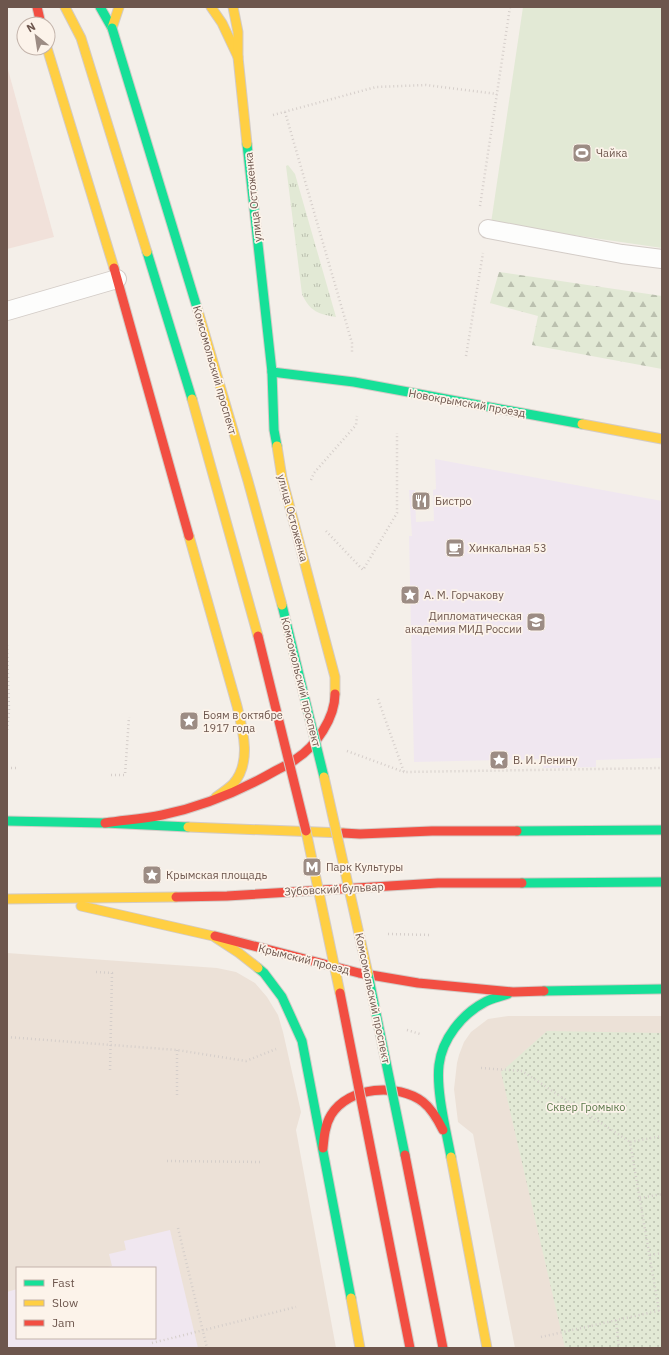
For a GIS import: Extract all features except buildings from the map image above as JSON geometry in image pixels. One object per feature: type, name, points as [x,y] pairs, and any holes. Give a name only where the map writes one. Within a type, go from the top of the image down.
[{"type":"main road","points":[[65,7],[81,38],[178,350],[258,636],[300,802],[346,1020],[410,1348]]},
{"type":"main road","points":[[100,7],[112,28]]},
{"type":"main road","points":[[112,28],[119,7]]},
{"type":"main road","name":"улица Остоженка","points":[[211,7],[222,23],[238,57]]},
{"type":"main road","name":"улица Остоженка","points":[[105,823],[162,815],[206,803],[258,781],[297,759],[324,732],[335,699],[335,678],[282,478],[274,430],[272,372],[238,57],[239,32],[237,18],[232,7]]},
{"type":"main road","name":"Комсомольский проспект","points":[[112,28],[217,378],[288,629],[328,792],[377,1013],[443,1348]]},
{"type":"main road","points":[[49,56],[117,279],[230,682],[244,740],[245,758],[242,770],[235,782],[222,794],[206,803]]},
{"type":"main road","name":"Новокрымский проезд","points":[[272,372],[354,382],[662,439]]},
{"type":"main road","points":[[7,821],[105,823],[360,834],[432,831],[662,830]]},
{"type":"main road","name":"Зубовский бульвар","points":[[7,899],[227,896],[438,883],[662,882]]},
{"type":"main road","name":"Крымский проезд","points":[[45,898],[213,936],[359,973],[418,983],[513,992],[662,989]]},
{"type":"main road","points":[[213,936],[239,953],[264,973],[282,997],[302,1041],[360,1348]]},
{"type":"main road","points":[[487,1348],[447,1136],[439,1084],[439,1064],[444,1046],[454,1028],[468,1014],[485,1002],[513,992]]},
{"type":"main road","points":[[323,1148],[325,1131],[330,1118],[338,1107],[354,1097],[374,1091],[396,1091],[413,1096],[424,1103],[447,1136]]},
{"type":"lane","points":[[488,229],[622,254],[662,259]]},
{"type":"lane","points":[[7,311],[117,279]]},
{"type":"path","points":[[466,356],[488,229],[478,218],[510,7]]},
{"type":"path","points":[[273,115],[376,87],[426,86],[497,94]]},
{"type":"path","points":[[285,112],[352,342],[352,354]]},
{"type":"path","points":[[309,486],[314,473],[356,425],[356,416]]},
{"type":"path","points":[[326,531],[363,570],[398,513],[397,433]]},
{"type":"path","points":[[7,645],[9,708],[7,732]]},
{"type":"path","points":[[378,699],[404,772]]},
{"type":"path","points":[[111,775],[125,775],[129,717]]},
{"type":"path","points":[[344,750],[404,772],[662,768]]},
{"type":"path","points":[[7,768],[18,768]]},
{"type":"path","points":[[96,972],[112,972],[110,1072]]},
{"type":"path","points":[[7,1038],[177,1050],[246,1061],[279,1047]]},
{"type":"path","points":[[177,1050],[177,1095]]},
{"type":"path","points":[[481,1068],[522,1071],[630,1142],[662,1136]]},
{"type":"path","points":[[541,1337],[660,1311],[630,1142]]},
{"type":"path","points":[[167,1161],[260,1162]]},
{"type":"path","points":[[640,1198],[662,1194]]},
{"type":"path","points":[[178,1228],[207,1348]]},
{"type":"path","points":[[650,1255],[662,1253]]},
{"type":"path","points":[[152,1343],[296,1307]]},
{"type":"path","points":[[616,1320],[619,1348]]},
{"type":"shaded area","points":[[7,66],[54,237],[7,249]]},
{"type":"shaded area","name":"Дипломатическая академия МИД России","points":[[435,459],[662,501],[662,758],[596,760],[596,767],[543,768],[543,759],[414,762],[409,536],[412,536],[409,490],[415,490],[416,522],[434,521],[433,490],[436,489]]},
{"type":"shaded area","points":[[7,953],[217,968],[236,972],[255,983],[267,997],[278,1015],[301,1112],[296,1130],[336,1348],[7,1348]]},
{"type":"shaded area","name":"Сквер Громыко","points":[[508,1016],[662,1016],[662,1348],[515,1348],[473,1134],[458,1122],[454,1089],[459,1055],[464,1042],[471,1032],[488,1019]]},
{"type":"shaded area","points":[[170,1230],[198,1348],[7,1348],[7,1292],[16,1289],[16,1339],[156,1339],[156,1267],[108,1267],[112,1266],[109,1254],[126,1250],[124,1241]]},
{"type":"green space","name":"Чайка","points":[[523,7],[662,7],[662,248],[491,223]]},
{"type":"green space","points":[[288,165],[295,174],[336,317],[325,315],[316,311],[308,305],[302,294],[286,166]]},
{"type":"green space","points":[[499,272],[662,296],[662,369],[532,345],[538,316],[490,303]]},
{"type":"green space","name":"Сквер Громыко","points":[[547,1031],[662,1033],[662,1348],[565,1348],[501,1072]]},
{"type":"traffic: fast","points":[[100,7],[112,28]]},
{"type":"traffic: fast","points":[[112,28],[198,311]]},
{"type":"traffic: fast","points":[[247,144],[272,372],[274,430],[277,446]]},
{"type":"traffic: fast","points":[[147,252],[192,399]]},
{"type":"traffic: fast","points":[[272,372],[354,382],[582,424]]},
{"type":"traffic: fast","points":[[282,605],[324,777]]},
{"type":"traffic: fast","points":[[7,821],[105,823],[188,827]]},
{"type":"traffic: fast","points":[[517,831],[662,830]]},
{"type":"traffic: fast","points":[[522,883],[662,882]]},
{"type":"traffic: fast","points":[[258,968],[264,973],[282,997],[302,1041],[351,1298]]},
{"type":"traffic: fast","points":[[368,974],[405,1155]]},
{"type":"traffic: fast","points":[[544,991],[662,989]]},
{"type":"traffic: fast","points":[[451,1157],[442,1111],[438,1075],[444,1046],[454,1028],[469,1013],[488,1001],[508,994]]},
{"type":"traffic: slow","points":[[65,7],[81,38],[147,252]]},
{"type":"traffic: slow","points":[[112,28],[119,7]]},
{"type":"traffic: slow","points":[[211,7],[222,23],[238,57],[247,144]]},
{"type":"traffic: slow","points":[[233,7],[238,32],[238,57]]},
{"type":"traffic: slow","points":[[49,56],[114,268]]},
{"type":"traffic: slow","points":[[198,311],[248,481],[282,605]]},
{"type":"traffic: slow","points":[[192,399],[258,636]]},
{"type":"traffic: slow","points":[[582,424],[662,439]]},
{"type":"traffic: slow","points":[[277,446],[282,478],[335,677],[335,694]]},
{"type":"traffic: slow","points":[[189,536],[242,725],[244,756],[239,776],[231,786],[216,797]]},
{"type":"traffic: slow","points":[[324,777],[368,974]]},
{"type":"traffic: slow","points":[[188,827],[343,833]]},
{"type":"traffic: slow","points":[[306,831],[340,993]]},
{"type":"traffic: slow","points":[[7,899],[176,897]]},
{"type":"traffic: slow","points":[[81,906],[213,936],[239,953],[258,968]]},
{"type":"traffic: slow","points":[[451,1157],[487,1348]]},
{"type":"traffic: slow","points":[[351,1298],[360,1348]]},
{"type":"traffic: jam","points":[[37,7],[39,16]]},
{"type":"traffic: jam","points":[[114,268],[189,536]]},
{"type":"traffic: jam","points":[[258,636],[306,831]]},
{"type":"traffic: jam","points":[[105,823],[155,816],[191,808],[234,792],[289,764],[311,747],[323,731],[332,712],[335,694]]},
{"type":"traffic: jam","points":[[343,833],[517,831]]},
{"type":"traffic: jam","points":[[176,897],[227,896],[438,883],[522,883]]},
{"type":"traffic: jam","points":[[215,936],[359,973],[418,983],[513,992],[544,991]]},
{"type":"traffic: jam","points":[[340,993],[410,1348]]},
{"type":"traffic: jam","points":[[323,1148],[327,1123],[339,1105],[349,1098],[374,1090],[388,1090],[413,1096],[429,1108],[443,1130]]},
{"type":"traffic: jam","points":[[405,1155],[443,1348]]},
{"type":"place","name":"Чайка","points":[[582,153]]},
{"type":"place","name":"Бистро","points":[[421,501]]},
{"type":"place","name":"Хинкальная 53","points":[[455,548]]},
{"type":"place","name":"А. М. Горчакову","points":[[410,595]]},
{"type":"place","name":"Дипломатическая академия МИД России","points":[[536,622]]},
{"type":"place","name":"Боям в октябре 1917 года","points":[[189,721]]},
{"type":"place","name":"В. И. Ленину","points":[[499,760]]},
{"type":"place","name":"Парк Культуры","points":[[312,867]]},
{"type":"place","name":"Крымская площадь","points":[[152,875]]}]
